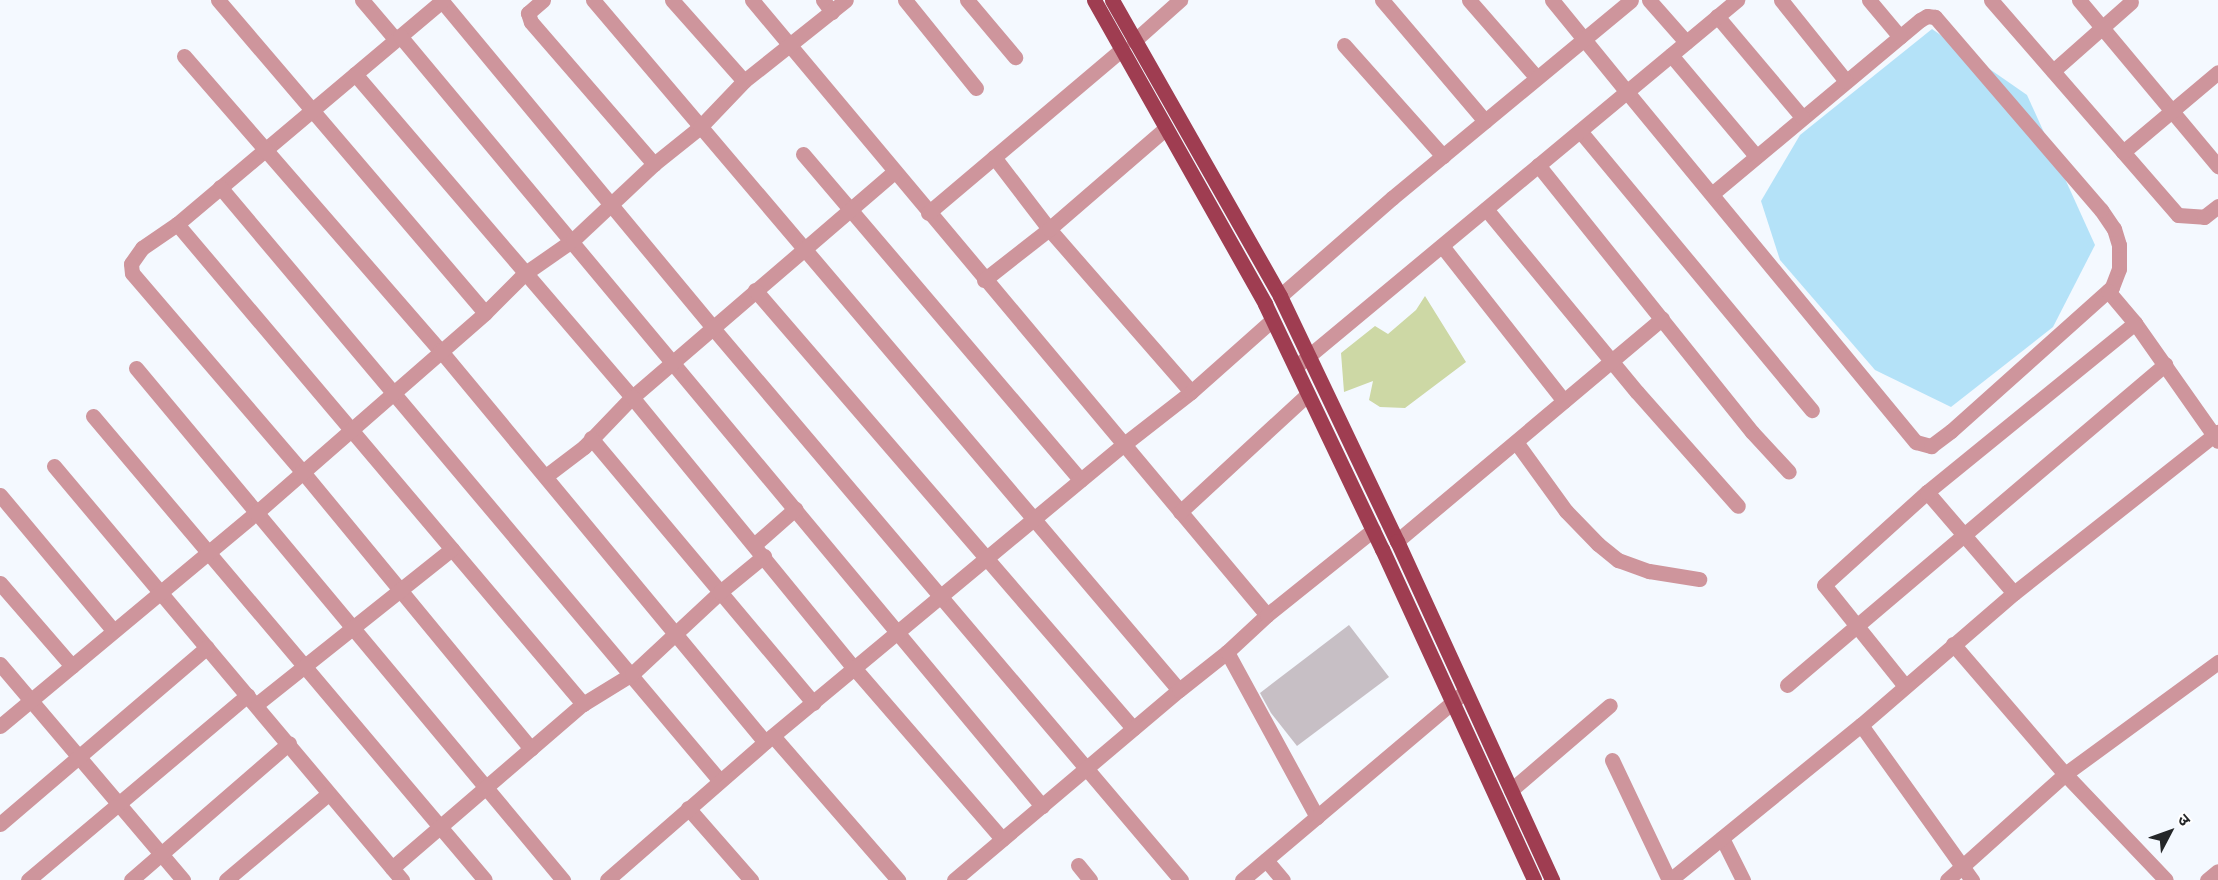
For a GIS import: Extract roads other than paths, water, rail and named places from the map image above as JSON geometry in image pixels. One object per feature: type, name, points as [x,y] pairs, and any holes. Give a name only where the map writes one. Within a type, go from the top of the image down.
[{"type":"main road","points":[[1094,0],[1272,320],[1306,395],[1373,530],[1534,880]]},
{"type":"main road","points":[[1112,0],[1280,296],[1307,357],[1397,542],[1552,880]]},
{"type":"street","points":[[218,0],[310,111],[485,314]]},
{"type":"street","points":[[362,0],[398,38],[573,240],[1042,806]]},
{"type":"street","points":[[531,749],[302,471],[132,273],[131,264],[142,248],[177,224],[442,0],[712,327],[1181,880]]},
{"type":"street","points":[[543,0],[528,13],[531,22],[654,164]]},
{"type":"street","points":[[593,0],[1179,690]]},
{"type":"street","points":[[672,0],[744,81]]},
{"type":"street","points":[[752,0],[984,280],[1267,615]]},
{"type":"street","points":[[0,726],[256,513],[349,429],[485,314],[524,274],[573,240],[654,164],[700,127],[744,81],[789,43],[827,6],[846,0]]},
{"type":"street","points":[[905,0],[976,88]]},
{"type":"street","points":[[967,0],[1015,57]]},
{"type":"street","points":[[1134,41],[1180,0]]},
{"type":"street","points":[[1382,0],[1485,121]]},
{"type":"street","points":[[1469,0],[1537,78]]},
{"type":"street","points":[[1552,0],[1916,442],[1930,446],[2108,291],[2119,268],[2119,245],[2114,229],[2101,210],[1944,24],[1935,17],[1927,16],[1900,37],[1712,194]]},
{"type":"street","points":[[1280,296],[1443,156],[1631,0]]},
{"type":"street","points":[[1649,0],[1686,42]]},
{"type":"street","points":[[1294,368],[1737,0]]},
{"type":"street","points":[[1781,0],[1846,81]]},
{"type":"street","points":[[1869,0],[1900,37]]},
{"type":"street","points":[[1991,0],[2178,215],[2204,217],[2218,206]]},
{"type":"street","points":[[2079,0],[2218,166]]},
{"type":"street","points":[[2053,71],[2131,2]]},
{"type":"street","points":[[1717,16],[1802,117]]},
{"type":"street","points":[[1344,45],[1443,156]]},
{"type":"street","points":[[928,213],[1121,50]]},
{"type":"street","points":[[1671,55],[1756,156]]},
{"type":"street","points":[[184,56],[440,350],[676,633],[898,880]]},
{"type":"street","points":[[2123,152],[2218,72]]},
{"type":"street","points":[[355,74],[524,274],[632,397],[855,669],[1002,839]]},
{"type":"street","points":[[984,280],[1049,229],[1165,129]]},
{"type":"street","points":[[1580,131],[1812,410]]},
{"type":"street","points":[[803,154],[1080,480]]},
{"type":"street","points":[[994,157],[1049,229],[1191,392]]},
{"type":"street","points":[[1538,165],[1752,432],[1789,472]]},
{"type":"street","points":[[546,476],[591,438],[672,361],[894,172]]},
{"type":"street","points":[[220,187],[720,781]]},
{"type":"street","points":[[1486,209],[1612,361],[1738,506]]},
{"type":"street","points":[[177,224],[583,704]]},
{"type":"street","points":[[1442,246],[1564,401]]},
{"type":"street","points":[[755,290],[1133,728]]},
{"type":"street","points":[[1612,760],[1669,880],[1861,725],[2014,593],[2217,436],[2135,323],[2108,291]]},
{"type":"street","points":[[1397,542],[1662,319]]},
{"type":"street","points":[[607,880],[769,739],[1080,480],[1191,392],[1272,320]]},
{"type":"street","points":[[1905,686],[1824,585],[1927,492],[2135,323]]},
{"type":"street","points":[[1786,685],[2165,364]]},
{"type":"street","points":[[136,368],[484,789],[563,880]]},
{"type":"street","points":[[1180,512],[1306,395]]},
{"type":"street","points":[[93,416],[485,880]]},
{"type":"street","points":[[591,438],[813,703]]},
{"type":"street","points":[[1516,441],[1566,511],[1598,544],[1618,560],[1649,571],[1699,579]]},
{"type":"street","points":[[54,466],[397,874],[440,826],[583,704],[632,674],[720,592],[795,508]]},
{"type":"street","points":[[1927,492],[2014,593]]},
{"type":"street","points":[[0,495],[113,630]]},
{"type":"street","points":[[954,880],[1133,728],[1227,652],[1267,615],[1373,530]]},
{"type":"street","points":[[28,880],[118,804],[252,699],[304,666],[351,627],[401,592],[452,549]]},
{"type":"street","points":[[0,583],[72,666]]},
{"type":"street","points":[[1953,644],[2065,774],[2166,880]]},
{"type":"street","points":[[0,824],[80,758],[207,646]]},
{"type":"street","points":[[1227,652],[1317,817]]},
{"type":"street","points":[[1947,880],[2065,774],[2218,662]]},
{"type":"street","points":[[0,664],[183,880]]},
{"type":"street","points":[[1242,880],[1466,691]]},
{"type":"street","points":[[1511,790],[1610,705]]},
{"type":"street","points":[[1861,725],[1972,880]]},
{"type":"street","points":[[131,880],[289,743]]},
{"type":"street","points":[[226,880],[328,794]]},
{"type":"street","points":[[688,808],[751,880]]},
{"type":"street","points":[[1722,838],[1743,880]]},
{"type":"street","points":[[1266,860],[1283,880]]},
{"type":"street","points":[[1078,865],[1090,880]]},
{"type":"street","points":[[2207,880],[2218,872]]},
{"type":"water","points":[[1932,29],[2027,95],[2095,245],[2053,327],[1951,407],[1875,370],[1780,260],[1761,201],[1800,135]]}]
